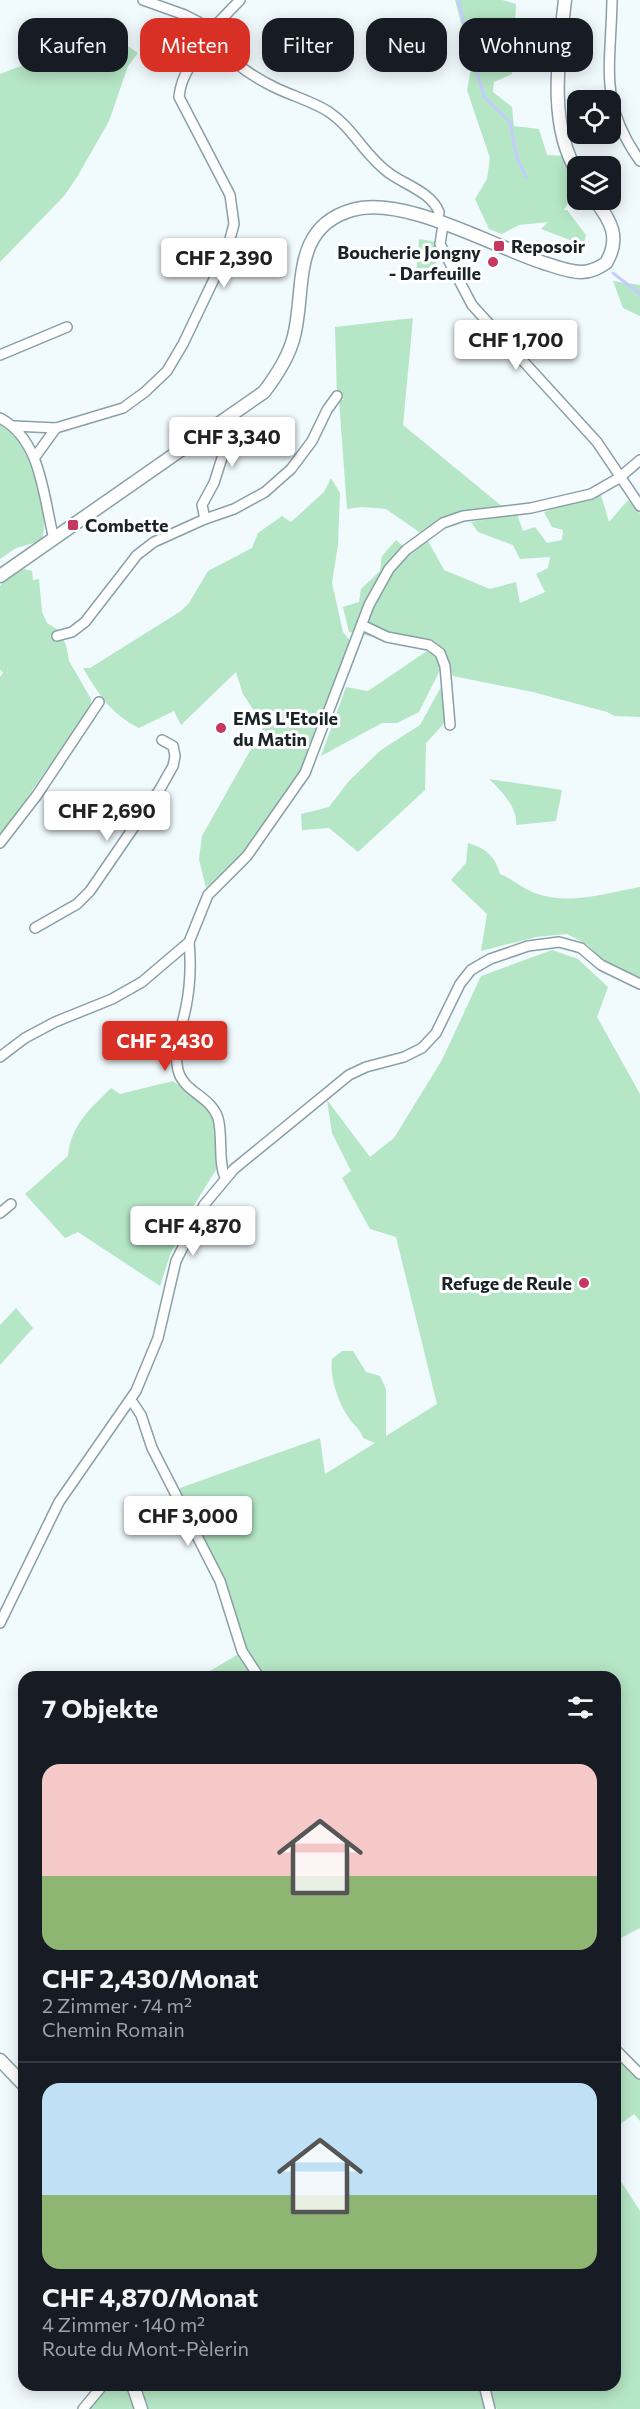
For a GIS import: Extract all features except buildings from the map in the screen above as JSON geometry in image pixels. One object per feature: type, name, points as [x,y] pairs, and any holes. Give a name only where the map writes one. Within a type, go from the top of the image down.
[{"type":"main road","points":[[564,0],[557,98],[565,139],[572,156]]},
{"type":"main road","points":[[0,576],[264,392],[287,356],[298,314],[305,252],[316,233],[329,220],[350,210],[370,206],[388,207],[440,223],[538,261],[578,273],[589,272],[606,263],[614,243],[612,226],[602,210]]},
{"type":"main road","points":[[0,2060],[18,2079]]},
{"type":"main road","points":[[135,2391],[141,2409]]},
{"type":"street","points":[[143,0],[191,18]]},
{"type":"street","points":[[223,18],[240,0]]},
{"type":"street","points":[[612,0],[608,72],[610,99],[617,122],[640,161]]},
{"type":"street","points":[[0,418],[14,426],[56,428],[123,408],[145,392],[167,371],[183,344],[226,254],[234,224],[230,195],[179,97],[187,72]]},
{"type":"street","points":[[249,72],[273,87],[327,111],[345,124],[369,156],[387,172],[428,197],[439,212],[440,244],[472,305],[597,442],[619,478],[640,506]]},
{"type":"street","points":[[0,355],[67,327]]},
{"type":"street","points":[[57,636],[72,632],[85,622],[137,555],[154,542],[205,519],[234,509],[265,492],[291,469],[312,441],[327,410],[337,396]]},
{"type":"street","points":[[205,519],[202,505],[214,483],[228,439],[229,418]]},
{"type":"street","points":[[14,426],[34,457],[54,539]]},
{"type":"street","points":[[34,457],[56,428]]},
{"type":"street","points":[[225,1177],[217,1114],[212,1105],[184,1083],[178,1070],[177,1054],[186,1006],[189,942],[208,895],[254,847],[305,773],[369,605],[389,569],[406,550],[442,523],[469,515],[566,502],[591,495],[619,478],[640,460]]},
{"type":"street","points":[[362,625],[387,637],[429,645],[440,653],[446,666],[450,725]]},
{"type":"street","points":[[0,843],[37,795],[99,702]]},
{"type":"street","points":[[35,928],[77,904],[90,891],[160,789],[176,756],[173,747],[162,740]]},
{"type":"street","points":[[0,1057],[25,1038],[55,1022],[112,999],[142,982],[189,942]]},
{"type":"street","points":[[0,1623],[59,1502],[131,1400],[158,1338],[176,1261],[204,1205],[225,1177],[349,1075],[366,1066],[409,1056],[422,1048],[436,1033],[465,976],[490,959],[528,946],[559,942],[581,948],[601,965],[640,984]]},
{"type":"street","points":[[0,1213],[11,1204]]},
{"type":"street","points":[[131,1400],[141,1415],[152,1448],[220,1581],[242,1651],[255,1671]]},
{"type":"street","points":[[621,2055],[640,2074]]},
{"type":"street","points":[[82,2409],[98,2391]]},
{"type":"street","points":[[486,2391],[490,2409]]},
{"type":"green space","points":[[455,0],[502,0],[516,4],[515,18],[460,18]]},
{"type":"green space","points":[[128,46],[138,53],[128,66]]},
{"type":"green space","points":[[18,67],[18,72],[126,72],[109,121],[77,177],[64,196],[0,262],[0,74]]},
{"type":"green space","points":[[470,72],[512,72],[494,82],[493,92],[512,107],[514,126],[539,129],[547,155],[568,156],[567,205],[564,210],[567,210],[586,235],[583,245],[541,229],[548,222],[519,225],[502,234],[489,229],[475,199],[487,179],[490,158],[467,90]]},
{"type":"green space","points":[[419,239],[437,242],[439,257],[434,266],[416,276]]},
{"type":"green space","points":[[613,281],[640,285],[640,316],[623,308]]},
{"type":"green space","points":[[413,318],[403,425],[504,508],[461,514],[422,534],[386,509],[362,507],[347,509],[339,399],[345,400],[337,396],[335,327]]},
{"type":"green space","points":[[0,424],[16,438],[29,461],[42,505],[44,532],[41,541],[16,548],[0,559]]},
{"type":"green space","points":[[331,478],[340,493],[338,545],[332,583],[343,632],[351,642],[316,740],[302,767],[258,836],[243,854],[206,888],[199,859],[202,836],[264,726],[243,694],[236,672],[181,725],[174,711],[139,728],[113,710],[83,668],[90,668],[181,611],[189,603],[208,571],[252,548],[258,533],[282,516],[291,522],[324,492]]},
{"type":"green space","points":[[601,495],[609,522],[628,500],[640,513],[640,717],[615,716],[533,692],[453,676],[447,658],[429,639],[378,638],[349,632],[343,607],[359,602],[361,589],[380,571],[382,556],[396,540],[410,552],[428,541],[444,570],[490,589],[516,582],[520,603],[545,592],[536,574],[548,568],[550,557],[520,559],[513,545],[478,532],[471,522],[517,514],[523,531],[535,527],[547,543],[562,540],[563,530],[552,527],[544,512]]},
{"type":"green space","points":[[24,569],[32,571],[33,580],[39,579],[42,612],[47,623],[58,630],[66,645],[69,661],[91,699],[90,707],[0,837],[0,677],[3,673],[0,669],[0,586],[10,573]]},
{"type":"green space","points":[[427,651],[438,656],[442,666],[419,712],[397,723],[382,723],[321,756],[346,687],[368,691]]},
{"type":"green space","points":[[442,685],[448,719],[426,743],[425,790],[358,852],[329,828],[302,830],[301,814],[329,807],[349,781],[381,750],[420,725]]},
{"type":"green space","points":[[489,779],[562,790],[556,821],[516,825],[512,806]]},
{"type":"green space","points":[[468,843],[489,854],[500,874],[537,894],[576,898],[640,887],[640,979],[602,960],[588,945],[567,934],[536,937],[481,951],[487,914],[451,880],[466,863]]},
{"type":"green space","points":[[552,950],[578,959],[608,987],[597,1017],[640,1094],[640,1928],[621,1938],[621,1671],[257,1671],[245,1649],[178,1492],[180,1488],[320,1438],[325,1474],[375,1443],[363,1438],[338,1398],[331,1366],[332,1359],[342,1351],[353,1351],[366,1372],[380,1376],[386,1389],[386,1436],[437,1404],[396,1237],[370,1229],[342,1178],[351,1171],[332,1133],[327,1100],[370,1157],[394,1138],[442,1060],[481,976]]},
{"type":"green space","points":[[173,1081],[209,1109],[218,1130],[219,1165],[191,1210],[170,1255],[160,1286],[78,1232],[65,1238],[25,1194],[68,1156],[77,1126],[111,1088],[120,1094]]},
{"type":"green space","points":[[16,1308],[33,1328],[0,1365],[0,1325]]},
{"type":"green space","points":[[240,1653],[250,1671],[210,1671]]},
{"type":"green space","points":[[621,2059],[640,2078],[640,2121],[634,2114],[621,2124]]},
{"type":"green space","points":[[621,2181],[640,2211],[640,2409],[497,2409],[490,2391],[621,2391]]},
{"type":"green space","points":[[101,2391],[128,2391],[134,2409],[86,2409]]},
{"type":"green space","points":[[141,2391],[482,2391],[489,2409],[148,2409]]},
{"type":"waterway","points":[[458,0],[484,97],[510,122],[517,158],[526,177]]},
{"type":"waterway","points":[[613,273],[640,294]]},
{"type":"place","name":"Reposoir","points":[[499,246]]},
{"type":"place","name":"Boucherie Jongny - Darfeuille","points":[[493,262]]},
{"type":"place","name":"Combette","points":[[73,525]]},
{"type":"place","name":"EMS L'Etoile du Matin","points":[[221,728]]},
{"type":"place","name":"Refuge de Reule","points":[[584,1283]]}]
